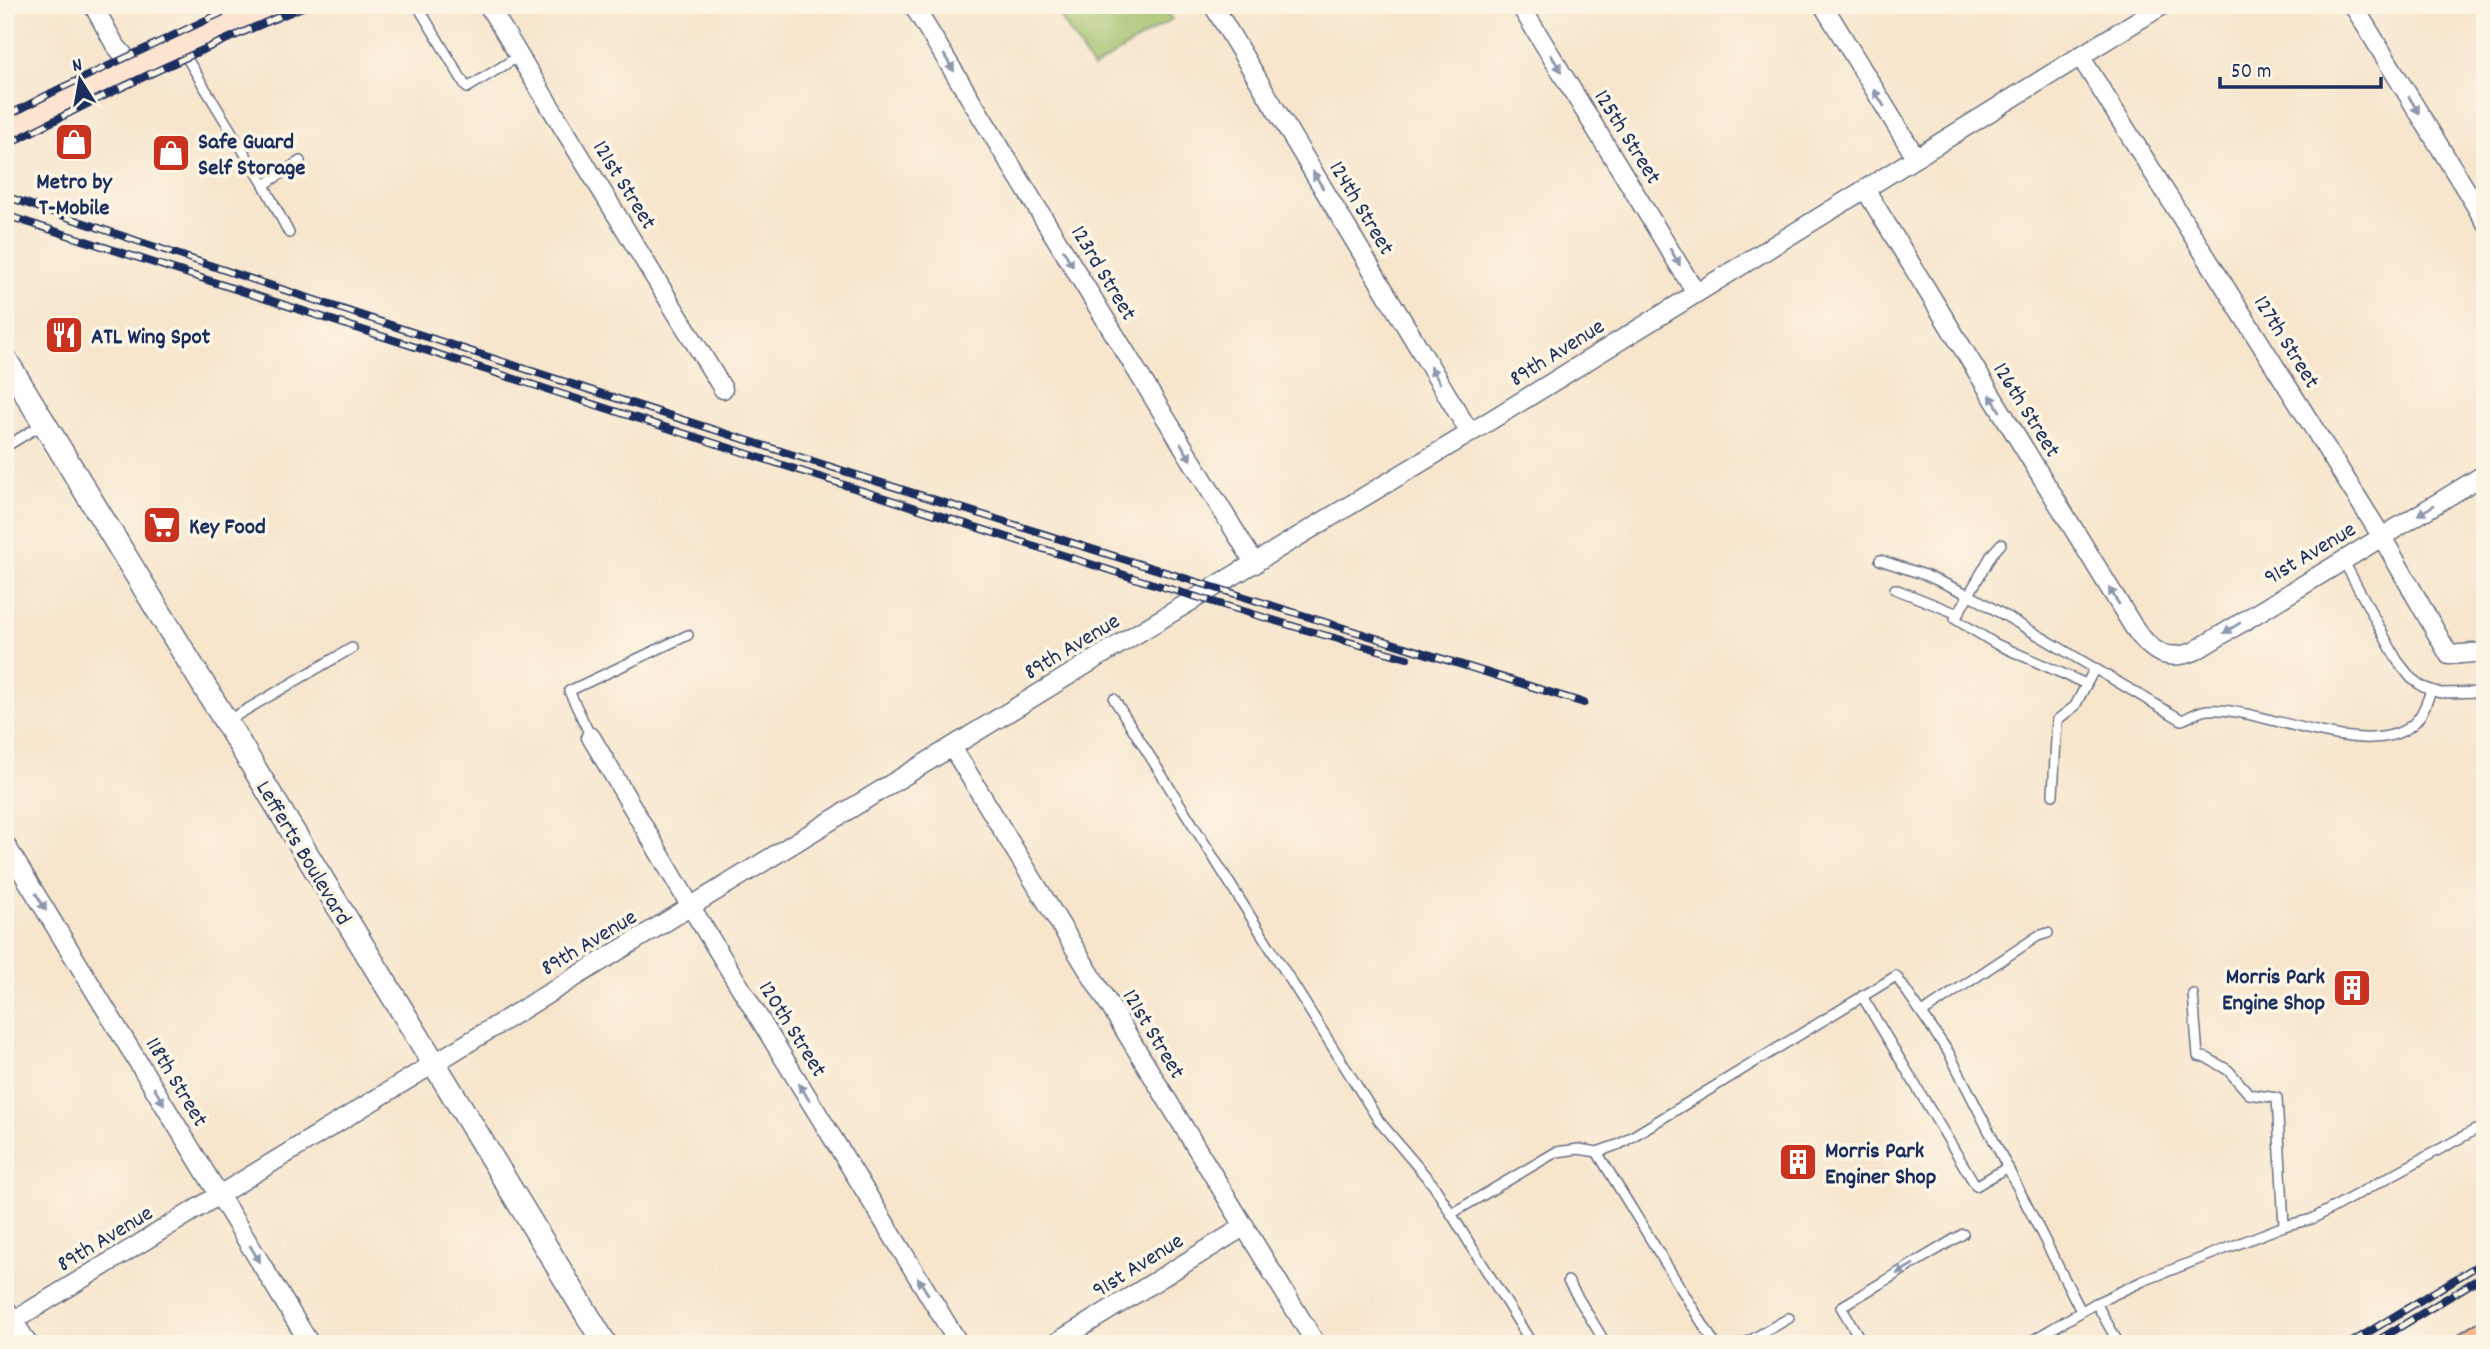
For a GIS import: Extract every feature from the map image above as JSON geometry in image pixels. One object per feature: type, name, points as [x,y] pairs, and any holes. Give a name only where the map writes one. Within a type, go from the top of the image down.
[{"type":"main road","points":[[5,129],[133,66],[269,5]]},
{"type":"main road","points":[[2471,1344],[2485,1335]]},
{"type":"street","points":[[93,5],[115,45],[133,66]]},
{"type":"street","name":"121st Street","points":[[488,5],[723,389]]},
{"type":"street","name":"123rd Street","points":[[913,5],[1255,564]]},
{"type":"street","name":"124th Street","points":[[1213,5],[1470,433]]},
{"type":"street","name":"125th Street","points":[[1520,5],[1696,293]]},
{"type":"street","points":[[1822,5],[1915,156]]},
{"type":"street","name":"89th Avenue","points":[[8,1318],[219,1195],[435,1064],[1470,433],[2162,5]]},
{"type":"street","points":[[2353,5],[2485,221]]},
{"type":"street","name":"127th Street","points":[[2080,56],[2382,537],[2449,654],[2485,652]]},
{"type":"street","name":"126th Street","points":[[1865,189],[2133,626],[2155,651]]},
{"type":"street","name":"Lefferts Boulevard","points":[[5,359],[606,1344]]},
{"type":"street","name":"91st Avenue","points":[[2155,651],[2173,656],[2195,651],[2485,474]]},
{"type":"street","name":"120th Street","points":[[591,737],[691,907],[959,1344]]},
{"type":"street","name":"121st Street","points":[[952,747],[1317,1344]]},
{"type":"street","name":"118th Street","points":[[5,844],[310,1344]]},
{"type":"street","name":"91st Avenue","points":[[1054,1344],[1245,1226]]},
{"type":"street","points":[[8,1318],[28,1344]]},
{"type":"lane","points":[[417,5],[467,88],[519,56]]},
{"type":"lane","points":[[179,45],[264,185],[289,233]]},
{"type":"lane","points":[[264,185],[300,161]]},
{"type":"lane","points":[[5,447],[44,423]]},
{"type":"lane","points":[[2001,544],[1992,554],[1955,619],[1996,644],[2086,684]]},
{"type":"lane","points":[[1880,559],[1970,595],[2182,720],[2200,712],[2228,711],[2308,729],[2374,738],[2390,736],[2416,722],[2431,691]]},
{"type":"lane","points":[[2343,560],[2403,669],[2417,683],[2431,691],[2449,694],[2485,692]]},
{"type":"lane","points":[[1895,589],[1958,614]]},
{"type":"lane","points":[[591,737],[569,691],[688,635]]},
{"type":"lane","points":[[226,722],[352,648]]},
{"type":"lane","points":[[2053,795],[2055,724],[2076,706],[2095,668]]},
{"type":"lane","points":[[1114,699],[1379,1121],[1419,1167],[1532,1344]]},
{"type":"lane","points":[[1922,1013],[2038,936],[2048,933]]},
{"type":"lane","points":[[1451,1214],[1550,1154],[1571,1149],[1597,1152],[1620,1144],[1896,976],[1949,1052],[2081,1311]]},
{"type":"lane","points":[[2193,994],[2198,1056],[2228,1070],[2249,1094],[2277,1098],[2284,1226]]},
{"type":"lane","points":[[1863,996],[1976,1186],[2008,1167]]},
{"type":"lane","points":[[2026,1344],[2081,1311],[2143,1281],[2284,1226],[2312,1219],[2475,1130]]},
{"type":"lane","points":[[1597,1152],[1715,1344]]},
{"type":"lane","points":[[1863,1344],[1841,1307],[1963,1234]]},
{"type":"lane","points":[[1568,1281],[1605,1344]]},
{"type":"lane","points":[[2096,1303],[2119,1344]]},
{"type":"lane","points":[[1744,1344],[1789,1318]]},
{"type":"green space","points":[[1068,5],[1163,5],[1172,19],[1093,68],[1057,12]]},
{"type":"railway","points":[[5,117],[238,5]]},
{"type":"railway","points":[[5,146],[154,72],[307,5]]},
{"type":"railway","points":[[5,196],[595,392],[1584,703]]},
{"type":"railway","points":[[5,215],[1137,579],[1407,658]]},
{"type":"railway","points":[[2349,1344],[2485,1261]]},
{"type":"railway","points":[[2372,1344],[2485,1275]]},
{"type":"place","name":"Metro by T-Mobile","points":[[74,142]]},
{"type":"place","name":"Safe Guard Self Storage","points":[[171,153]]},
{"type":"place","name":"ATL Wing Spot","points":[[64,335]]},
{"type":"place","name":"Key Food","points":[[162,525]]},
{"type":"place","name":"Morris Park Engine Shop","points":[[2352,988]]},
{"type":"place","name":"Morris Park Enginer Shop","points":[[1798,1162]]}]
